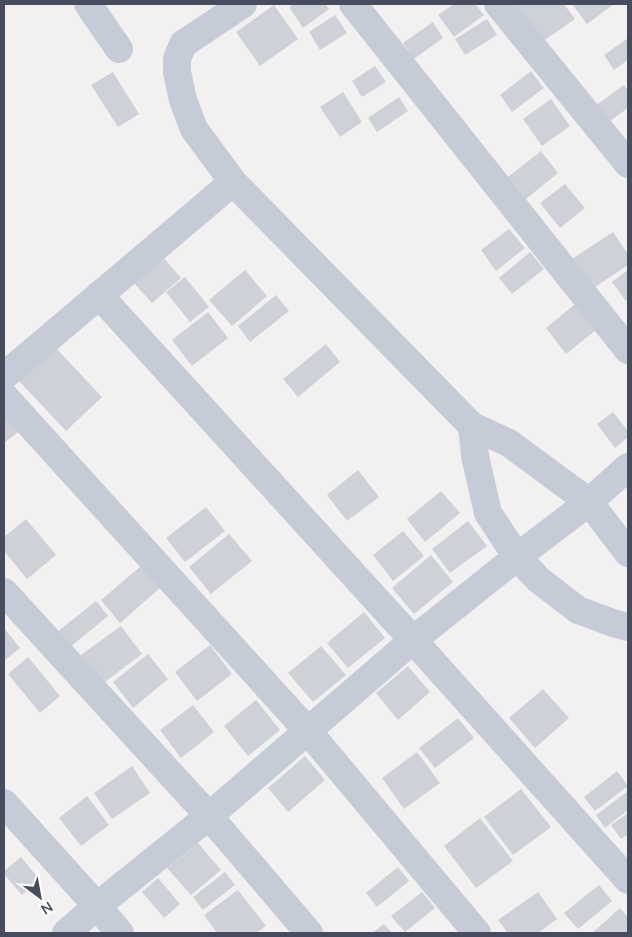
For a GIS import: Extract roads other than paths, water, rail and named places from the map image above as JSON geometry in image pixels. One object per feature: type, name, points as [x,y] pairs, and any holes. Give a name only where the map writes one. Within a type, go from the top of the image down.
[{"type":"street","points":[[88,4],[119,49]]},
{"type":"street","points":[[243,4],[183,44],[177,59],[177,72],[183,100],[194,129],[233,182],[472,426],[509,443],[590,502],[628,553]]},
{"type":"street","points":[[353,4],[628,350]]},
{"type":"street","points":[[498,4],[628,164]]},
{"type":"street","points":[[4,376],[233,182]]},
{"type":"street","points":[[98,295],[414,640],[628,880]]},
{"type":"street","points":[[4,396],[307,730],[477,933]]},
{"type":"street","points":[[472,426],[475,456],[488,513],[517,557],[539,580],[578,610],[628,627]]},
{"type":"street","points":[[66,933],[209,816],[414,640],[517,557],[590,502],[628,467]]},
{"type":"street","points":[[4,592],[209,816],[309,933]]},
{"type":"street","points":[[4,803],[120,933]]}]
